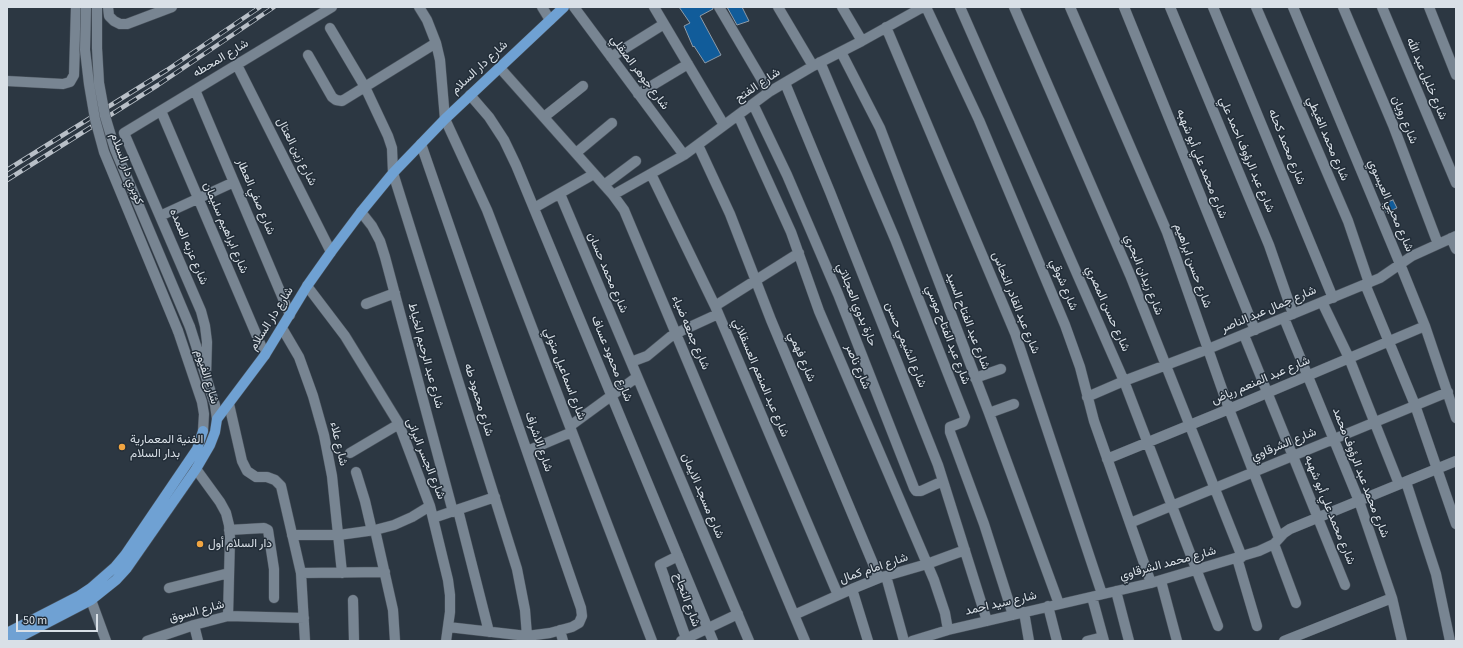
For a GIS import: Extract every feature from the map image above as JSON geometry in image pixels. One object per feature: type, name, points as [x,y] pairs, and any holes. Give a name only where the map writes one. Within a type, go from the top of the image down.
[{"type":"main road","name":"شارع دار السلام","points":[[12,641],[91,600],[116,580],[127,568],[196,469],[213,438],[217,419],[265,355],[307,286],[361,212],[393,173],[445,119],[564,7]]},
{"type":"main road","points":[[7,633],[79,596],[92,588],[115,567],[125,555],[197,449],[203,431]]},
{"type":"street","name":"كوبري دار السلام","points":[[79,7],[95,119],[104,152],[178,331]]},
{"type":"street","points":[[79,7],[81,15],[88,19],[96,19],[103,15],[108,8]]},
{"type":"street","points":[[7,81],[63,84],[70,82],[74,75],[79,7]]},
{"type":"street","name":"كوبري دار السلام","points":[[97,7],[97,48],[105,116],[115,149],[190,327]]},
{"type":"street","points":[[108,8],[109,16],[114,21],[120,24],[128,24],[172,7]]},
{"type":"street","name":"شارع المحطه","points":[[124,133],[332,7]]},
{"type":"street","points":[[419,7],[427,20],[436,43],[440,60],[445,119]]},
{"type":"street","points":[[542,7],[550,20]]},
{"type":"street","name":"شارع جوهر الصقلي","points":[[574,7],[684,155]]},
{"type":"street","points":[[654,7],[724,125]]},
{"type":"street","points":[[719,7],[769,92]]},
{"type":"street","points":[[778,7],[817,64]]},
{"type":"street","points":[[842,7],[862,41]]},
{"type":"street","name":"شارع الفتح","points":[[613,195],[684,155],[769,92],[817,64],[886,28],[908,10],[923,7]]},
{"type":"street","name":"شارع شوقي","points":[[926,7],[979,120],[1062,317],[1073,346],[1087,397],[1107,459],[1130,523],[1156,582],[1177,641]]},
{"type":"street","name":"شارع حسن المصري","points":[[960,7],[1124,381],[1218,626]]},
{"type":"street","name":"شارع زيدان البحري","points":[[1014,7],[1130,275],[1190,426],[1239,558],[1257,626]]},
{"type":"street","name":"شارع حسن ابراهيم","points":[[1070,7],[1167,232],[1229,409],[1254,472],[1296,603]]},
{"type":"street","name":"شارع محمد علي أبو شهبه","points":[[1124,7],[1255,330]]},
{"type":"street","name":"شارع عبد الرؤوف احمد علي","points":[[1170,7],[1270,245],[1288,316]]},
{"type":"street","name":"شارع محمد كحله","points":[[1213,7],[1333,298]]},
{"type":"street","name":"شارع محمد الغيطي","points":[[1256,7],[1348,221],[1367,284],[1388,342],[1415,405],[1456,524]]},
{"type":"street","name":"شارع محيي العيسوي","points":[[1293,7],[1400,264],[1456,416]]},
{"type":"street","name":"شارع رويان","points":[[1343,7],[1393,125],[1438,244]]},
{"type":"street","name":"شارع خليل عبد الله","points":[[1382,7],[1456,183]]},
{"type":"street","points":[[1429,7],[1456,75]]},
{"type":"street","points":[[611,57],[664,24]]},
{"type":"street","name":"شارع محمود طه","points":[[330,28],[365,87],[392,148],[393,173],[517,569],[525,610],[527,637]]},
{"type":"street","name":"شارع عبد القادر النحاس","points":[[886,28],[1014,333],[1102,594]]},
{"type":"street","points":[[308,56],[332,97],[336,100],[342,101],[436,43]]},
{"type":"street","name":"شارع عبد الفتاح السيد","points":[[841,52],[880,128],[989,413],[1059,604]]},
{"type":"street","points":[[638,94],[688,64]]},
{"type":"street","name":"شارع عبد الفتاح موسي","points":[[817,64],[895,239],[965,417],[963,422],[950,427],[950,432],[984,524],[1013,615]]},
{"type":"street","name":"شارع زين العتال","points":[[237,65],[331,252]]},
{"type":"street","name":"شارع جمعه ضياء","points":[[500,68],[613,195],[626,215],[805,641]]},
{"type":"street","name":"شارع الشيمي حسن","points":[[785,83],[830,192],[938,465],[987,621]]},
{"type":"street","points":[[544,118],[583,86]]},
{"type":"street","name":"شارع صفي العطار","points":[[195,90],[290,315]]},
{"type":"street","name":"شارع محمود عساف","points":[[470,95],[489,117],[504,140],[516,165],[713,641]]},
{"type":"street","name":"حارة بدوي العجلاتي","points":[[753,104],[787,175],[838,294],[914,488],[918,492],[921,492],[943,481]]},
{"type":"street","name":"شارع ابراهيم سليمان","points":[[162,111],[265,355]]},
{"type":"street","name":"شارع ناصر","points":[[738,115],[791,232],[819,312],[927,564],[940,596],[948,630]]},
{"type":"street","name":"شارع اسماعيل متولي","points":[[445,119],[487,210],[652,641]]},
{"type":"street","points":[[576,153],[612,123]]},
{"type":"street","name":"شارع عزبه العمده","points":[[124,133],[201,311],[207,342],[206,376]]},
{"type":"street","name":"شارع الاشراف","points":[[421,144],[581,608],[582,616],[578,623],[572,627],[527,637],[448,627]]},
{"type":"street","name":"شارع فهمي","points":[[698,145],[730,214],[755,281],[883,577],[904,641]]},
{"type":"street","points":[[604,185],[636,160]]},
{"type":"street","points":[[534,208],[594,174]]},
{"type":"street","name":"شارع عبد المنعم العسقلاني","points":[[651,174],[717,310],[838,595]]},
{"type":"street","points":[[160,216],[234,182]]},
{"type":"street","name":"شارع محمد حسان","points":[[560,194],[631,362]]},
{"type":"street","name":"شارع عبد الرحيم الخياط","points":[[361,212],[372,226],[380,241],[489,632]]},
{"type":"street","points":[[1454,237],[1456,250]]},
{"type":"street","name":"شارع جمال عبد الناصر","points":[[1087,397],[1367,284],[1380,278],[1418,252],[1454,237]]},
{"type":"street","points":[[631,362],[652,353],[676,334],[717,310],[755,281],[799,253]]},
{"type":"street","name":"شارع الجسر البرانى","points":[[307,286],[345,336],[399,424],[430,506],[450,595],[450,612],[446,641]]},
{"type":"street","points":[[366,304],[395,293]]},
{"type":"street","points":[[1322,302],[1349,358],[1374,422],[1402,483],[1436,574],[1450,641]]},
{"type":"street","name":"شارع محمد عبد الرؤوف محمد","points":[[1288,316],[1308,376],[1359,501],[1392,598],[1402,641]]},
{"type":"street","name":"شارع عبد المنعم رياض","points":[[1107,459],[1190,426],[1424,326]]},
{"type":"street","name":"شارع الفيوم","points":[[190,327],[215,405],[217,419]]},
{"type":"street","name":"شارع علاء","points":[[282,328],[299,357],[313,396],[324,436],[332,476],[342,573]]},
{"type":"street","name":"شارع الفيوم","points":[[178,331],[202,402],[204,414],[203,431]]},
{"type":"street","name":"شارع محمد علي أبو شهبه","points":[[1244,334],[1346,585]]},
{"type":"street","name":"شارع مسجد الايمان","points":[[631,362],[749,641]]},
{"type":"street","points":[[975,378],[1001,369]]},
{"type":"street","points":[[527,451],[571,429],[637,377]]},
{"type":"street","name":"شارع الشرقاوي","points":[[1130,523],[1448,392]]},
{"type":"street","points":[[229,404],[242,461],[247,471],[256,477],[267,477],[275,480],[281,486],[301,573],[305,641]]},
{"type":"street","points":[[989,413],[1014,404]]},
{"type":"street","points":[[350,453],[399,424]]},
{"type":"street","name":"شارع محمد الشرقاوي","points":[[1059,604],[1156,582],[1260,551],[1277,541],[1290,529],[1456,460]]},
{"type":"street","points":[[196,469],[220,502],[226,513],[229,530],[228,616]]},
{"type":"street","points":[[356,472],[385,572],[393,610],[395,641]]},
{"type":"street","points":[[433,518],[495,497]]},
{"type":"street","points":[[292,536],[339,535],[373,530],[394,525],[412,517],[430,506]]},
{"type":"street","points":[[229,530],[264,528],[268,530],[274,570],[274,598]]},
{"type":"street","name":"شارع امام كمال","points":[[794,615],[883,577],[927,564],[964,550]]},
{"type":"street","name":"شارع النجاح","points":[[678,556],[660,565],[685,640]]},
{"type":"street","points":[[169,588],[229,572]]},
{"type":"street","points":[[301,573],[385,572]]},
{"type":"street","points":[[852,589],[868,641]]},
{"type":"street","points":[[1116,591],[1129,641]]},
{"type":"street","points":[[1087,641],[1104,639],[1092,596]]},
{"type":"street","points":[[1284,641],[1296,639],[1392,598]]},
{"type":"street","points":[[91,600],[106,641]]},
{"type":"street","points":[[353,600],[354,641]]},
{"type":"street","name":"شارع سيد احمد","points":[[912,641],[948,630],[1059,604]]},
{"type":"street","points":[[1048,606],[1057,641]]},
{"type":"street","points":[[1024,612],[1029,641]]},
{"type":"street","points":[[685,640],[738,614]]},
{"type":"street","name":"شارع السوق","points":[[153,640],[194,625],[228,616],[304,618]]},
{"type":"street","points":[[194,625],[198,641]]},
{"type":"street","points":[[560,630],[563,641]]},
{"type":"building","points":[[679,7],[713,7],[713,9],[700,16],[721,55],[705,63],[694,46],[693,47],[684,26],[690,23]]},
{"type":"building","points":[[727,7],[742,7],[749,21],[737,25]]},
{"type":"building","points":[[1393,200],[1397,208],[1386,213],[1382,204]]},
{"type":"railway","points":[[7,170],[167,70],[260,7]]},
{"type":"railway","points":[[7,180],[158,85],[274,7]]},
{"type":"place","name":"الفنية المعمارية بدار السلام","points":[[122,447]]},
{"type":"place","name":"دار السلام أول","points":[[200,544]]}]
